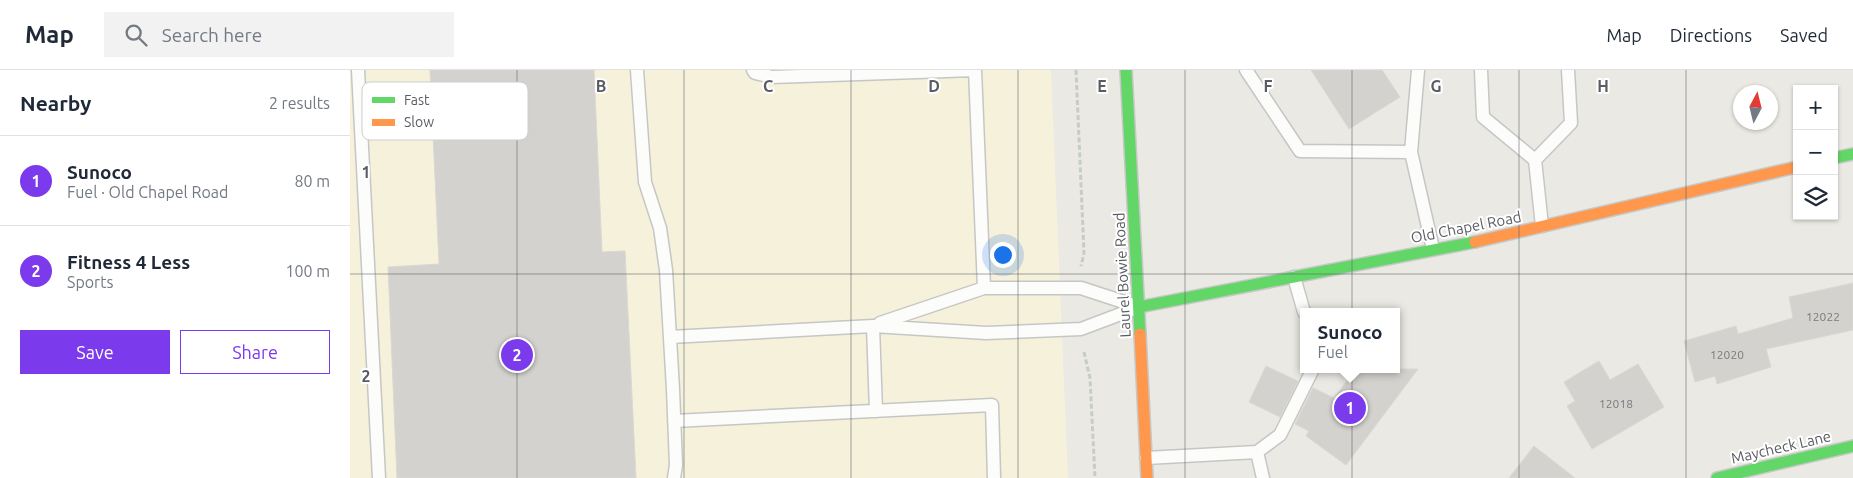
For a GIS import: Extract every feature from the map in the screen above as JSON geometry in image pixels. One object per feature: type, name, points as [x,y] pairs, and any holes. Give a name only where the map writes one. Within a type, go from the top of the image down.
[{"type":"street","name":"Laurel Bowie Road","points":[[1126,70],[1147,478]]},
{"type":"street","points":[[1838,157],[1853,154]]},
{"type":"street","name":"Old Chapel Road","points":[[1139,307],[1542,226],[1793,168]]},
{"type":"street","name":"Maycheck Lane","points":[[1717,478],[1853,446]]},
{"type":"lane","points":[[358,70],[379,478]]},
{"type":"lane","points":[[638,70],[645,182],[660,228],[666,270],[676,465],[674,478]]},
{"type":"lane","points":[[753,70],[755,73],[772,77],[975,70],[984,288]]},
{"type":"lane","points":[[1246,70],[1300,150],[1411,152]]},
{"type":"lane","points":[[1418,70],[1411,152],[1433,249]]},
{"type":"lane","points":[[1481,70],[1484,117],[1535,160],[1542,226]]},
{"type":"lane","points":[[1535,160],[1571,123],[1568,70]]},
{"type":"lane","points":[[1294,277],[1303,308]]},
{"type":"lane","points":[[873,326],[984,288],[1081,288],[1139,307]]},
{"type":"lane","points":[[670,336],[873,326],[986,333],[1081,329],[1139,307]]},
{"type":"lane","points":[[873,326],[876,411]]},
{"type":"lane","points":[[1146,458],[1257,452],[1280,435],[1310,373]]},
{"type":"lane","points":[[674,421],[992,405],[994,478]]},
{"type":"lane","points":[[1257,452],[1263,478]]},
{"type":"shaded area","points":[[350,70],[1051,70],[1068,478],[350,478]]},
{"type":"building","points":[[430,70],[594,70],[602,252],[625,251],[636,478],[397,478],[388,267],[439,264],[433,140],[528,140],[528,82],[431,82]]},
{"type":"building","points":[[1311,70],[1382,70],[1400,97],[1349,129]]},
{"type":"building","points":[[1853,283],[1853,330],[1766,349],[1771,367],[1717,384],[1715,376],[1695,382],[1684,341],[1736,326],[1738,334],[1793,318],[1789,297]]},
{"type":"building","points":[[1599,361],[1610,380],[1638,364],[1664,407],[1592,449],[1567,406],[1575,401],[1564,382]]},
{"type":"building","points":[[1266,366],[1298,381],[1280,417],[1249,402]]},
{"type":"building","points":[[1400,369],[1418,369],[1346,465],[1306,436],[1309,431],[1295,424],[1313,388],[1334,398],[1353,373],[1400,373]]},
{"type":"building","points":[[1534,446],[1575,478],[1509,478]]},
{"type":"traffic: fast","points":[[1126,70],[1140,334]]},
{"type":"traffic: fast","points":[[1838,157],[1853,154]]},
{"type":"traffic: fast","points":[[1139,307],[1475,242]]},
{"type":"traffic: fast","points":[[1717,478],[1853,446]]},
{"type":"traffic: slow","points":[[1475,242],[1793,168]]},
{"type":"traffic: slow","points":[[1140,334],[1147,478]]},
{"type":"place","name":"Fitness 4 Less","points":[[517,355]]},
{"type":"place","name":"Sunoco","points":[[1350,408]]}]
